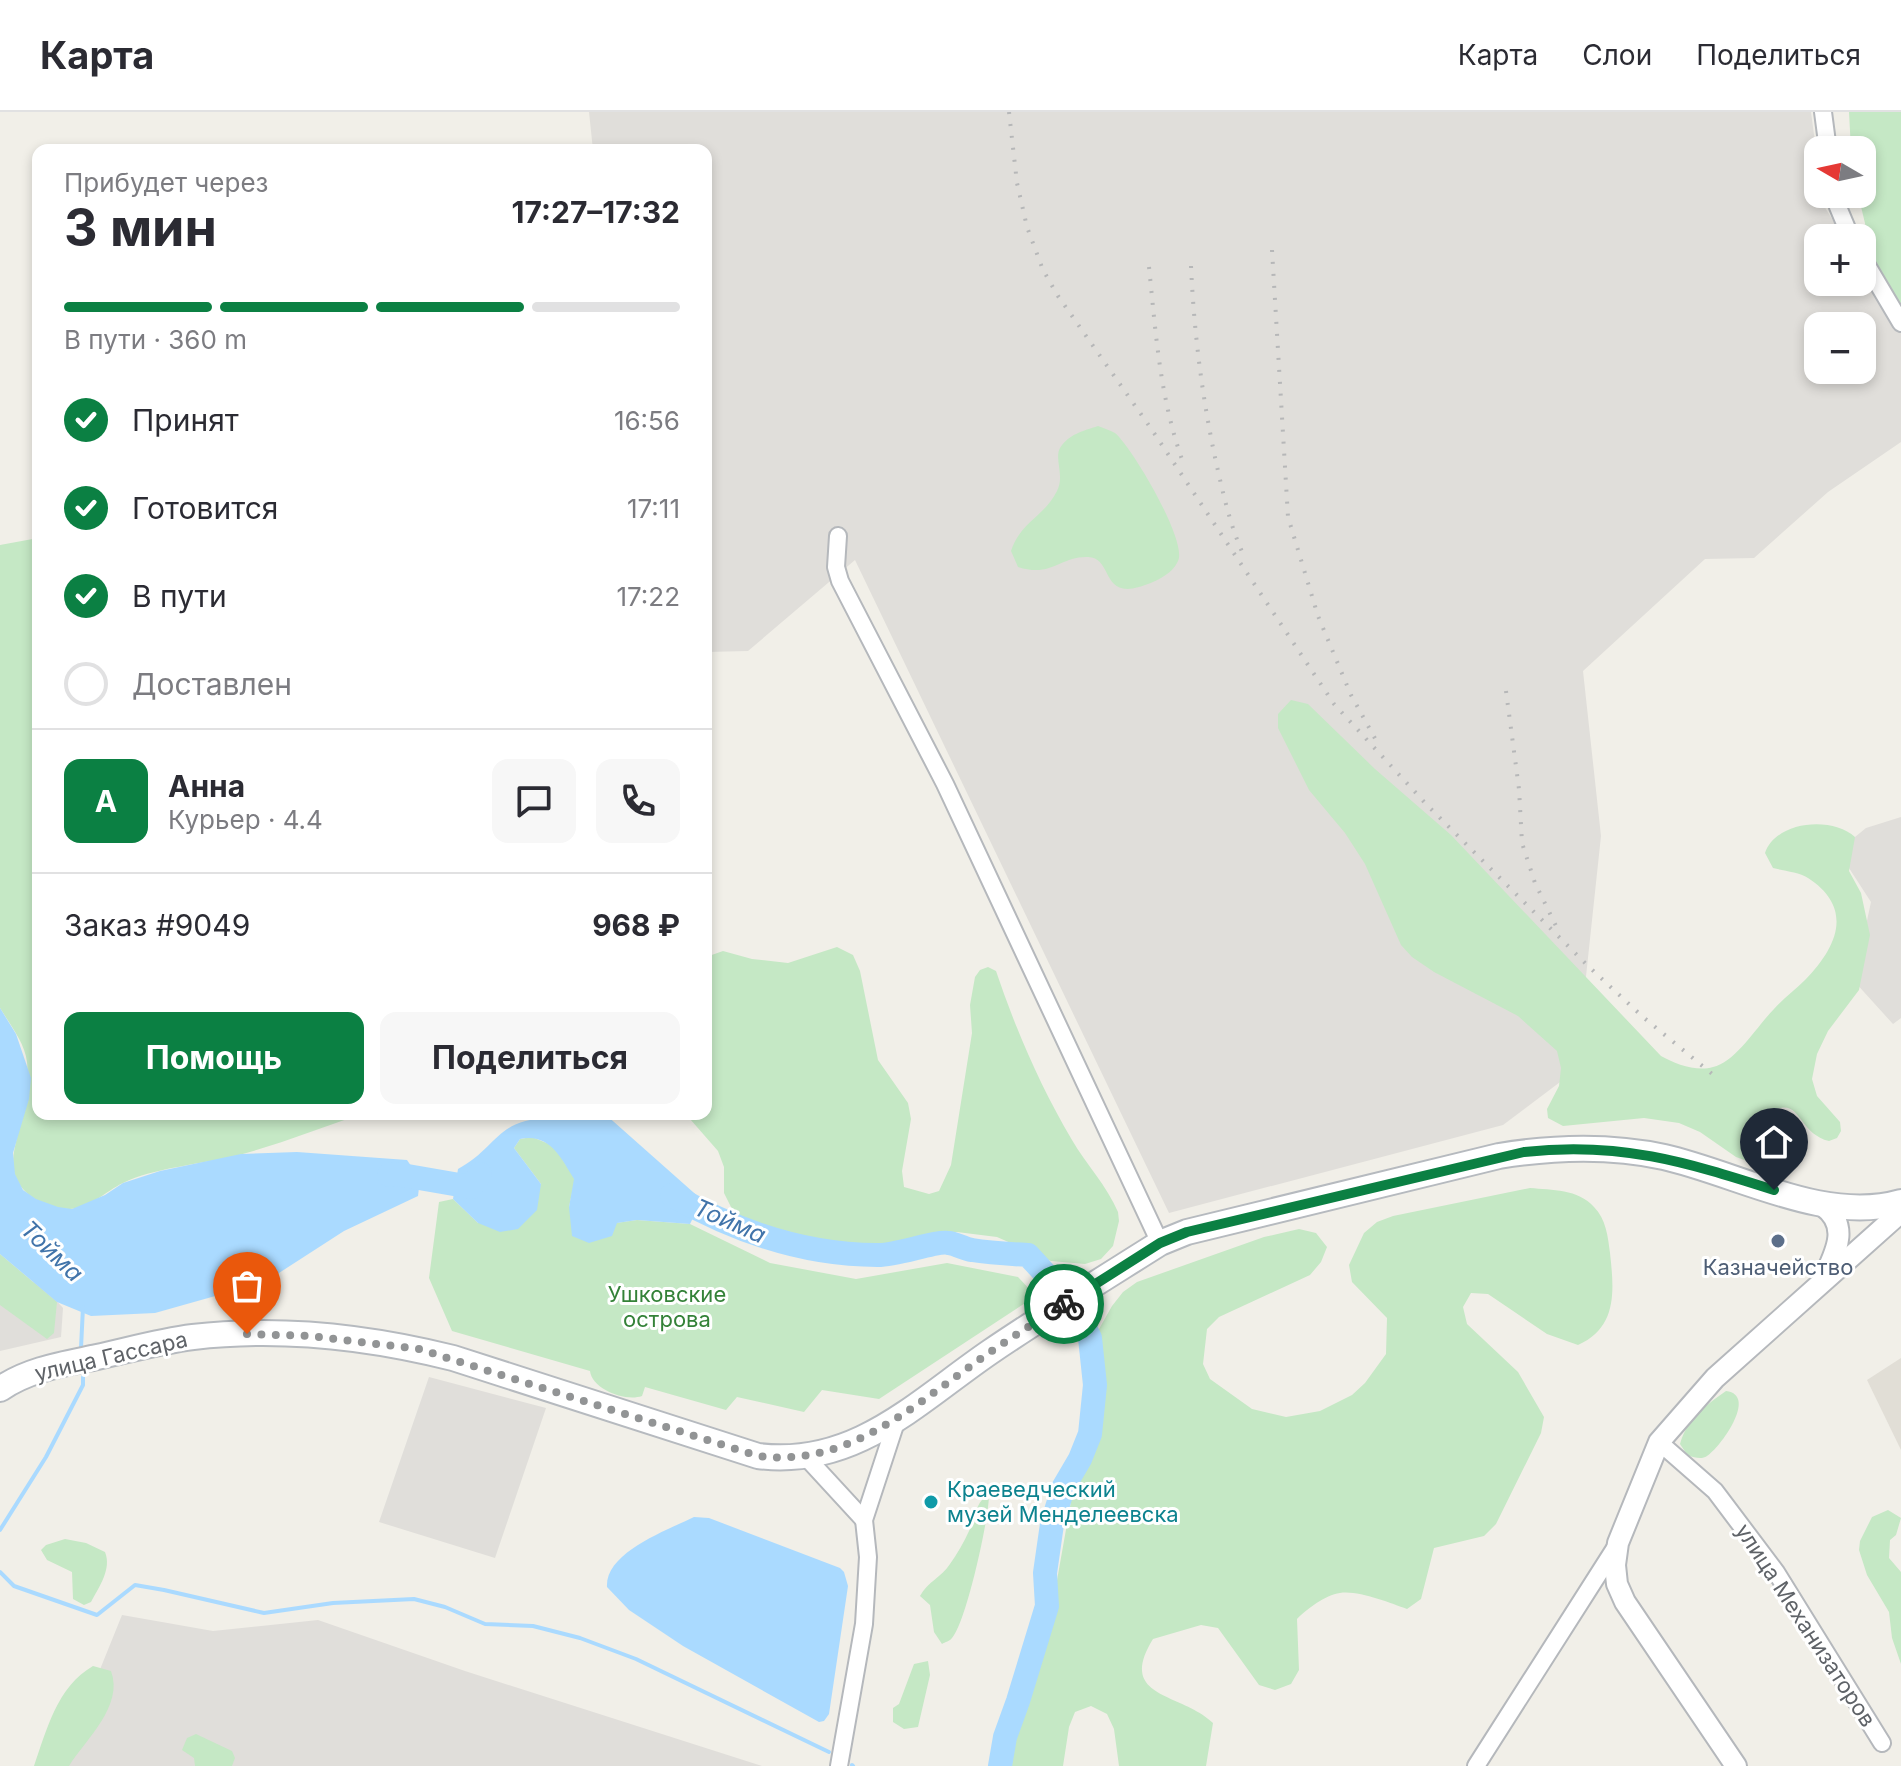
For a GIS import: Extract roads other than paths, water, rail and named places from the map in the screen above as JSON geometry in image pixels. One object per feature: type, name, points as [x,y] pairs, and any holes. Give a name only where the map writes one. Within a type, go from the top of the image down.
[{"type":"main road","name":"улица Гассара","points":[[0,1389],[44,1368],[191,1337],[310,1336],[419,1349],[758,1456],[780,1459],[806,1457],[849,1445],[897,1419],[1016,1335],[1160,1243],[1187,1232],[1470,1163],[1549,1149],[1615,1150],[1663,1157],[1823,1206],[1862,1208],[1901,1202]]},
{"type":"street","points":[[1823,112],[1826,136]]},
{"type":"street","points":[[1876,281],[1901,323]]},
{"type":"street","points":[[838,536],[836,559],[840,581],[945,784],[1160,1243]]},
{"type":"street","points":[[1822,1281],[1833,1259],[1840,1233],[1838,1221],[1823,1206]]},
{"type":"street","points":[[1476,1766],[1618,1543],[1659,1442],[1715,1378],[1901,1212]]},
{"type":"street","points":[[839,1766],[864,1624],[868,1557],[864,1520],[897,1419]]},
{"type":"street","name":"улица Механизаторов","points":[[1659,1442],[1715,1491],[1776,1572],[1882,1743]]},
{"type":"street","points":[[806,1457],[864,1520]]},
{"type":"street","points":[[1618,1543],[1615,1565],[1617,1584],[1625,1602],[1736,1766]]},
{"type":"water","points":[[0,1008],[16,1034],[31,1078],[29,1099],[13,1153],[15,1174],[23,1190],[36,1199],[72,1209],[105,1195],[123,1183],[160,1171],[241,1154],[297,1152],[407,1160],[420,1179],[418,1196],[344,1231],[265,1282],[155,1313],[91,1316],[57,1302],[0,1254]]},
{"type":"water","points":[[612,1120],[702,1200],[690,1224],[637,1220],[617,1223],[612,1236],[589,1243],[572,1236],[569,1207],[574,1179],[547,1143],[530,1138],[520,1139],[514,1148],[541,1184],[537,1210],[518,1229],[500,1232],[478,1223],[453,1199],[458,1169],[520,1122]]},
{"type":"water","points":[[694,1517],[709,1518],[844,1572],[848,1586],[829,1714],[824,1721],[819,1722],[683,1646],[629,1610],[607,1587],[609,1574],[627,1553]]},
{"type":"waterway","name":"Тойма","points":[[389,1175],[471,1187],[480,1174]]},
{"type":"waterway","name":"Тойма","points":[[672,1195],[745,1230],[823,1251],[885,1255],[943,1243],[979,1251],[1028,1255],[1079,1316],[1090,1338],[1095,1385],[1090,1434],[1063,1488],[1052,1524],[1045,1573],[1047,1606],[1005,1737],[1000,1766]]},
{"type":"waterway","points":[[81,1348],[83,1307]]},
{"type":"waterway","points":[[0,1530],[46,1457],[83,1385],[83,1377]]},
{"type":"waterway","points":[[0,1572],[14,1586],[97,1615],[135,1585],[264,1613],[333,1603],[414,1599],[445,1607],[485,1624],[533,1626],[580,1638],[636,1659],[829,1752]]},
{"type":"railway","points":[[1009,112],[1017,183],[1027,227],[1043,270],[1334,704],[1427,805],[1588,966],[1643,1017],[1717,1078]]},
{"type":"railway","points":[[1272,250],[1288,517],[1318,616],[1351,695],[1377,742]]},
{"type":"railway","points":[[1191,266],[1199,364],[1211,438],[1227,509],[1244,556]]},
{"type":"railway","points":[[1149,267],[1164,392],[1184,465]]},
{"type":"railway","points":[[1506,691],[1519,789],[1522,843],[1535,883],[1556,926]]},
{"type":"place","name":"Казначейство","points":[[1778,1241]]},
{"type":"place","name":"Краеведческий музей Менделеевска","points":[[931,1502]]},
{"type":"park label","name":"Ушковские острова","points":[[667,1306]]}]
